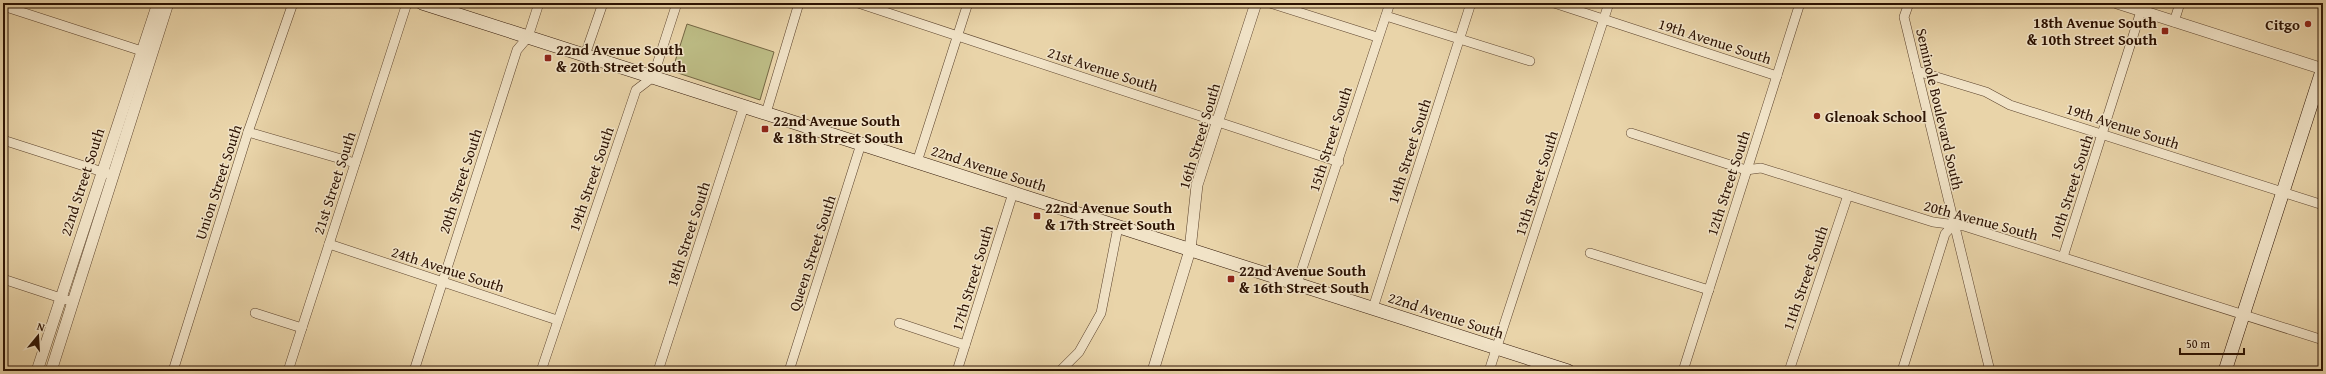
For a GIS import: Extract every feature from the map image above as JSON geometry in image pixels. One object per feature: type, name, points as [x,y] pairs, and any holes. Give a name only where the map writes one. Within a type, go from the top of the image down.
[{"type":"main road","name":"22nd Avenue South","points":[[422,3],[437,5],[528,37],[1568,371]]},
{"type":"main road","points":[[2226,371],[2323,69]]},
{"type":"street","name":"22nd Street South","points":[[37,371],[61,297],[107,173],[146,52],[158,3]]},
{"type":"street","name":"22nd Street South","points":[[146,52],[168,3]]},
{"type":"street","name":"Union Street South","points":[[173,371],[248,132],[293,3]]},
{"type":"street","name":"21st Street South","points":[[288,371],[407,3]]},
{"type":"street","name":"20th Street South","points":[[414,371],[517,50],[528,37],[539,3]]},
{"type":"street","points":[[585,55],[603,3]]},
{"type":"street","points":[[653,77],[677,3]]},
{"type":"street","points":[[766,113],[799,3]]},
{"type":"street","name":"21st Avenue South","points":[[858,3],[1339,162]]},
{"type":"street","points":[[917,162],[968,3]]},
{"type":"street","name":"16th Street South","points":[[1153,371],[1190,250],[1197,185],[1256,3]]},
{"type":"street","points":[[1270,3],[1378,37]]},
{"type":"street","name":"15th Street South","points":[[1297,284],[1339,162],[1390,3]]},
{"type":"street","name":"14th Street South","points":[[1373,308],[1472,3]]},
{"type":"street","name":"19th Avenue South","points":[[1554,3],[1777,76]]},
{"type":"street","name":"13th Street South","points":[[1489,371],[1609,3]]},
{"type":"street","name":"12th Street South","points":[[1683,371],[1800,3]]},
{"type":"street","name":"Seminole Boulevard South","points":[[1909,3],[1904,17],[1953,225],[1990,371]]},
{"type":"street","points":[[2117,3],[2323,69]]},
{"type":"street","points":[[2174,22],[2180,3]]},
{"type":"street","points":[[3,6],[146,52]]},
{"type":"street","name":"10th Street South","points":[[2063,258],[2141,11]]},
{"type":"street","points":[[1386,16],[1530,61]]},
{"type":"street","name":"19th Avenue South","points":[[1917,71],[1986,92],[2010,105],[2323,205]]},
{"type":"street","name":"19th Street South","points":[[540,371],[636,90],[653,77]]},
{"type":"street","name":"18th Street South","points":[[658,371],[744,106]]},
{"type":"street","points":[[248,132],[355,163]]},
{"type":"street","name":"20th Avenue South","points":[[1631,133],[1746,170],[1761,168],[1933,222],[1964,226],[2323,340]]},
{"type":"street","points":[[3,140],[107,173]]},
{"type":"street","name":"Queen Street South","points":[[789,371],[861,144]]},
{"type":"street","name":"22nd Street South","points":[[51,371],[73,302],[107,173]]},
{"type":"street","name":"17th Street South","points":[[957,371],[1013,193]]},
{"type":"street","name":"11th Street South","points":[[1789,371],[1848,195]]},
{"type":"street","points":[[1902,371],[1944,234],[1953,225]]},
{"type":"street","points":[[1060,371],[1079,352],[1102,313],[1118,227]]},
{"type":"street","name":"24th Avenue South","points":[[329,244],[557,320]]},
{"type":"street","points":[[1590,253],[1709,290]]},
{"type":"street","points":[[3,279],[73,302]]},
{"type":"street","points":[[255,313],[302,328]]},
{"type":"street","points":[[899,323],[965,345]]},
{"type":"shaded area","points":[[687,24],[774,52],[760,100],[672,71]]},
{"type":"place","name":"Citgo","points":[[2308,24]]},
{"type":"place","name":"18th Avenue South & 10th Street South","points":[[2165,31]]},
{"type":"place","name":"22nd Avenue South & 20th Street South","points":[[548,58]]},
{"type":"place","name":"Glenoak School","points":[[1817,116]]},
{"type":"place","name":"22nd Avenue South & 18th Street South","points":[[765,129]]},
{"type":"place","name":"22nd Avenue South & 17th Street South","points":[[1037,216]]},
{"type":"place","name":"22nd Avenue South & 16th Street South","points":[[1231,279]]}]
